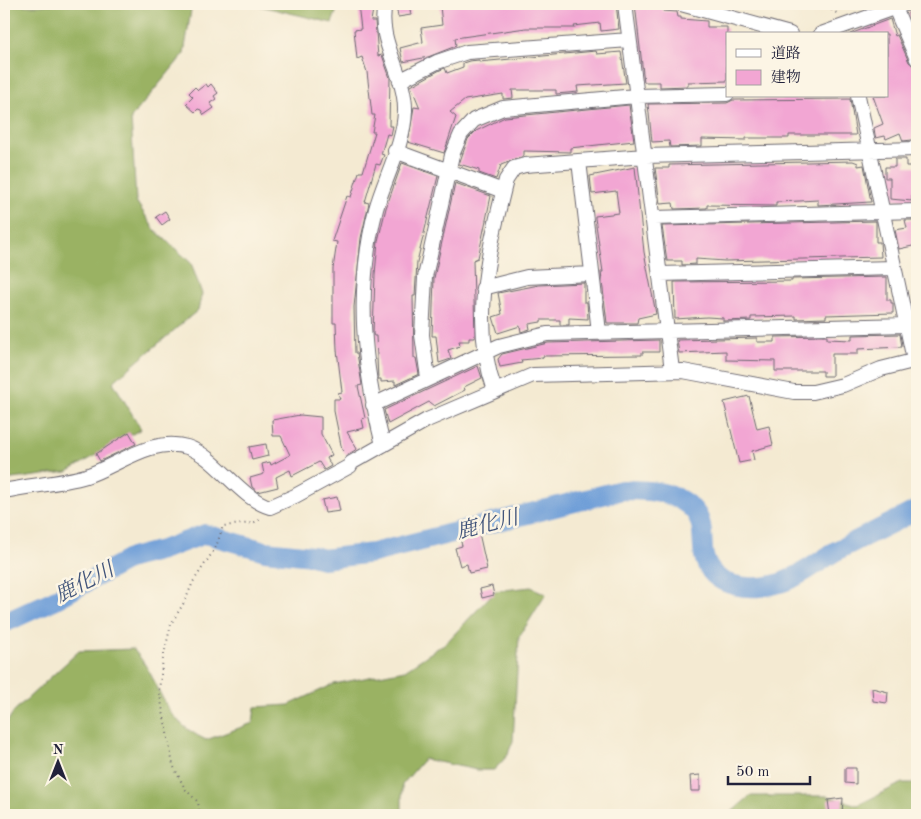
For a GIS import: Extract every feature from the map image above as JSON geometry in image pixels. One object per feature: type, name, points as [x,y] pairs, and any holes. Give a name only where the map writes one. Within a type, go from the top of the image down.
[{"type":"street","points":[[383,445],[373,405],[364,347],[365,274],[376,209],[395,151],[405,112],[401,80],[388,44],[385,4]]},
{"type":"street","points":[[625,4],[672,370]]},
{"type":"street","points":[[681,4],[783,32]]},
{"type":"street","points":[[840,31],[900,6],[917,59]]},
{"type":"street","points":[[401,80],[438,62],[467,52],[629,40]]},
{"type":"street","points":[[428,378],[422,335],[425,277],[452,155],[461,134],[474,120],[493,110],[636,96],[726,94]]},
{"type":"street","points":[[4,491],[62,482],[88,475],[138,452],[166,445],[187,446],[258,502],[270,507],[350,466],[351,463],[427,420],[533,375],[682,370],[794,392],[813,392],[826,390],[881,369],[916,360],[894,268],[858,98]]},
{"type":"street","points":[[495,391],[484,352],[483,288],[503,191],[508,174],[514,168],[525,165],[645,156],[917,148]]},
{"type":"street","points":[[395,151],[503,191]]},
{"type":"street","points":[[579,161],[599,332]]},
{"type":"street","points":[[653,218],[917,211]]},
{"type":"street","points":[[660,274],[894,268]]},
{"type":"street","points":[[483,288],[527,277],[592,274]]},
{"type":"street","points":[[373,405],[484,352],[511,341],[531,336],[599,332],[907,325]]},
{"type":"path","points":[[27,4],[41,6],[48,4]]},
{"type":"path","points":[[200,815],[198,802],[185,789],[172,765],[159,690],[163,659],[171,624],[185,601],[193,582],[216,547],[223,526],[253,523],[264,518],[270,507]]},
{"type":"green space","points":[[4,4],[32,6],[48,4],[192,4],[184,54],[131,118],[136,201],[154,229],[191,263],[202,294],[198,310],[113,382],[141,429],[67,472],[4,480]]},
{"type":"green space","points":[[252,4],[339,4],[332,23]]},
{"type":"green space","points":[[531,587],[546,594],[519,637],[513,741],[507,756],[494,770],[477,770],[424,759],[402,785],[402,815],[4,815],[4,727],[14,711],[79,651],[133,649],[151,675],[169,710],[190,731],[206,740],[253,723],[255,707],[289,705],[334,684],[405,670],[447,642],[495,591]]},
{"type":"green space","points":[[902,783],[917,783],[917,815],[728,815],[750,796],[827,796],[858,805]]},
{"type":"building","points":[[358,4],[374,4],[371,21],[375,21],[378,56],[382,55],[390,78],[389,126],[393,126],[391,135],[387,134],[381,154],[384,155],[380,165],[376,164],[365,202],[369,203],[361,238],[354,307],[355,353],[357,353],[362,385],[358,386],[365,418],[362,419],[364,428],[347,432],[357,449],[347,455],[342,450],[334,411],[334,399],[340,399],[338,393],[342,392],[336,323],[333,323],[333,269],[337,242],[332,241],[347,196],[351,197],[359,172],[363,172],[375,132],[372,132],[375,115],[372,115],[367,72],[362,57],[357,59],[354,30],[361,29]]},
{"type":"building","points":[[396,4],[409,4],[411,15],[398,17]]},
{"type":"building","points":[[443,4],[616,4],[619,29],[601,31],[600,23],[574,26],[575,28],[526,28],[455,38],[456,46],[428,57],[403,62],[400,48],[423,42],[421,28],[442,25],[440,6]]},
{"type":"building","points":[[635,4],[662,6],[663,11],[677,12],[678,17],[681,17],[681,19],[707,21],[707,27],[727,27],[726,81],[688,82],[688,86],[660,87],[660,82],[644,82]]},
{"type":"building","points":[[917,9],[917,37],[908,13]]},
{"type":"building","points":[[890,19],[895,36],[897,35],[909,62],[917,68],[917,102],[913,104],[917,118],[917,139],[903,141],[900,133],[886,139],[885,136],[876,138],[874,128],[883,124],[874,98],[888,98],[888,32],[855,32]]},
{"type":"building","points":[[596,51],[597,54],[621,52],[626,83],[577,86],[578,92],[556,94],[556,90],[512,90],[513,98],[503,99],[503,94],[465,100],[450,112],[456,117],[444,153],[408,142],[414,107],[420,108],[411,86],[440,70],[445,68],[447,73],[463,67],[463,63],[469,61],[479,60],[479,62]]},
{"type":"building","points":[[206,84],[208,87],[211,84],[218,93],[214,96],[216,99],[210,103],[214,108],[204,115],[201,110],[198,109],[195,112],[186,104],[193,97],[189,93],[195,87],[198,90]]},
{"type":"building","points":[[850,99],[856,135],[789,135],[789,138],[746,138],[746,140],[702,139],[702,146],[670,147],[669,141],[652,142],[648,104],[727,103],[733,100]]},
{"type":"building","points":[[629,105],[634,141],[570,148],[570,152],[524,151],[524,156],[501,165],[496,179],[479,173],[479,170],[459,164],[468,139],[476,131],[505,117]]},
{"type":"building","points":[[895,159],[906,159],[906,166],[917,166],[917,195],[912,195],[912,201],[890,199],[890,178],[885,178],[885,167],[895,167]]},
{"type":"building","points":[[853,161],[858,163],[858,166],[864,165],[871,202],[818,205],[818,200],[776,202],[776,206],[707,205],[707,208],[674,209],[673,203],[660,204],[655,168],[669,168],[669,165]]},
{"type":"building","points":[[402,163],[438,176],[417,262],[415,296],[413,296],[414,358],[416,358],[419,374],[395,385],[395,381],[381,382],[381,379],[378,379],[376,336],[373,334],[378,241],[386,208]]},
{"type":"building","points":[[635,167],[644,252],[656,314],[638,318],[637,323],[607,323],[601,272],[603,272],[595,216],[619,213],[616,191],[592,194],[590,176]]},
{"type":"building","points":[[455,183],[491,196],[478,258],[473,260],[475,338],[469,338],[469,341],[459,341],[460,346],[448,350],[451,359],[439,363],[436,336],[432,336],[434,278]]},
{"type":"building","points":[[165,211],[170,219],[162,225],[156,217]]},
{"type":"building","points":[[905,220],[916,220],[917,245],[899,249],[895,230],[907,228]]},
{"type":"building","points":[[876,221],[876,242],[880,242],[881,257],[725,261],[696,259],[696,264],[682,265],[682,261],[667,261],[662,226]]},
{"type":"building","points":[[887,277],[887,300],[891,300],[891,303],[893,303],[893,313],[826,315],[826,318],[796,319],[796,316],[751,317],[751,320],[723,321],[723,318],[707,317],[675,319],[674,282],[792,281],[792,279]]},
{"type":"building","points":[[584,283],[584,302],[587,302],[588,319],[569,318],[569,325],[560,325],[560,320],[541,320],[541,322],[529,324],[530,329],[521,332],[520,326],[498,333],[493,317],[502,314],[498,293],[539,285]]},
{"type":"building","points":[[900,334],[902,347],[858,349],[858,354],[832,354],[832,376],[823,376],[823,371],[775,371],[775,361],[726,360],[726,351],[679,353],[677,340],[757,338],[757,342],[775,342],[775,337],[827,336],[827,339],[852,340],[852,335]]},
{"type":"building","points":[[659,340],[659,352],[642,352],[642,355],[543,356],[543,358],[521,360],[522,363],[500,367],[498,359],[502,354],[548,343]]},
{"type":"building","points":[[478,366],[482,378],[464,387],[465,390],[434,406],[429,402],[388,424],[384,410]]},
{"type":"building","points":[[749,396],[757,429],[769,426],[773,445],[752,451],[754,460],[739,463],[724,402]]},
{"type":"building","points":[[300,415],[321,417],[321,434],[332,455],[327,458],[331,466],[324,470],[319,462],[292,476],[290,470],[276,477],[278,487],[258,492],[252,487],[250,478],[264,474],[262,464],[270,462],[271,465],[290,455],[281,436],[273,436],[272,420]]},
{"type":"building","points":[[129,432],[136,444],[100,461],[96,454]]},
{"type":"building","points":[[266,444],[268,456],[252,460],[249,447]]},
{"type":"building","points":[[337,497],[340,511],[325,513],[322,500]]},
{"type":"building","points":[[479,533],[487,569],[469,573],[467,564],[460,566],[455,548],[462,546],[460,538]]},
{"type":"building","points":[[492,586],[494,595],[482,598],[480,589]]},
{"type":"building","points":[[872,688],[888,692],[887,703],[873,701]]},
{"type":"building","points":[[845,768],[856,768],[856,784],[845,783]]},
{"type":"building","points":[[700,775],[700,791],[691,791],[690,776]]},
{"type":"building","points":[[843,798],[842,815],[830,815],[828,800]]},
{"type":"waterway","name":"鹿化川","points":[[4,623],[54,600],[131,558],[162,550],[205,534],[265,551],[323,559],[373,553],[622,490],[642,490],[671,495],[680,499],[695,512],[700,522],[704,556],[708,567],[715,576],[724,582],[735,585],[758,587],[769,586],[795,577],[836,551],[917,510]]}]
